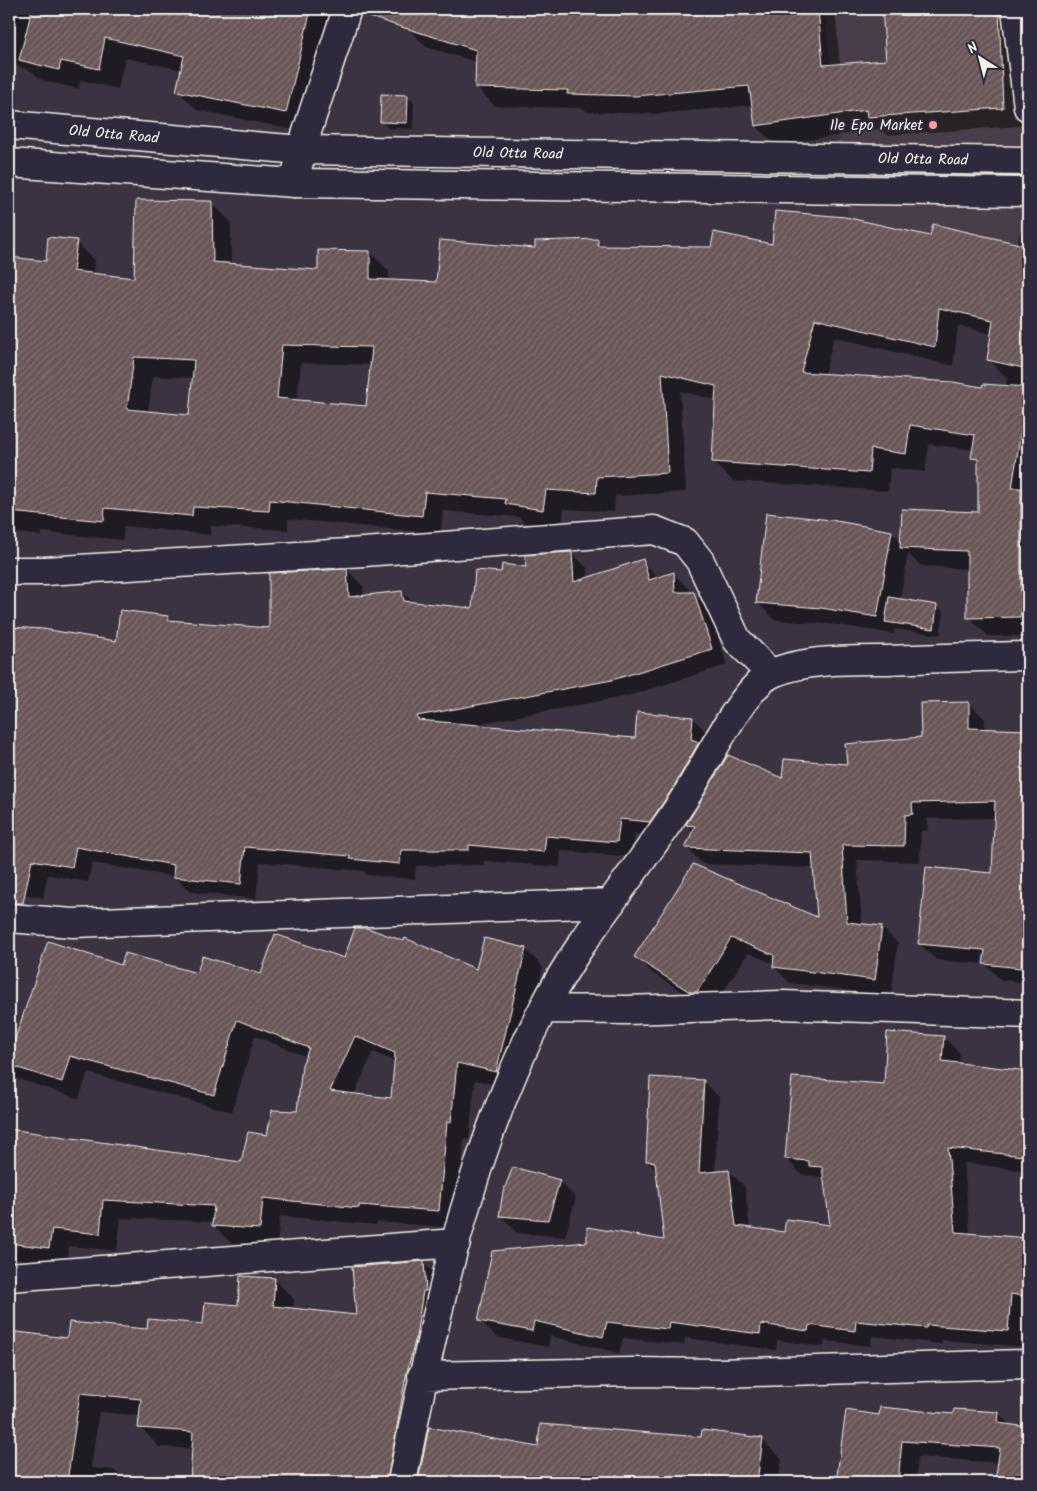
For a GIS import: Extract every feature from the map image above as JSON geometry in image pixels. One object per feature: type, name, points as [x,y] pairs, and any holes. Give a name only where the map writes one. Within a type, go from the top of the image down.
[{"type":"street","points":[[295,183],[301,150],[347,9]]},
{"type":"street","points":[[1016,9],[1028,107]]},
{"type":"street","name":"Old Otta Road","points":[[9,125],[301,150],[1028,161]]},
{"type":"street","points":[[9,163],[295,183],[1028,192]]},
{"type":"street","points":[[9,570],[45,571],[344,554],[654,530],[685,542],[700,561],[737,640],[771,674]]},
{"type":"street","points":[[402,1482],[422,1376],[456,1243],[493,1118],[543,1009],[567,966],[650,850],[688,793],[726,727],[748,696],[771,674],[823,661],[1028,656]]},
{"type":"street","points":[[9,918],[73,922],[611,903]]},
{"type":"street","points":[[543,1009],[636,1010],[782,1005],[1028,1014]]},
{"type":"street","points":[[9,1277],[456,1243]]},
{"type":"street","points":[[422,1376],[630,1372],[716,1373],[1028,1364]]},
{"type":"shaded area","name":"Ile Epo Market","points":[[824,9],[1028,9],[1028,242],[852,246]]},
{"type":"building","points":[[32,9],[311,9],[286,113],[176,91],[184,56],[105,38],[99,69],[61,61],[59,70],[19,60]]},
{"type":"building","points":[[364,9],[818,9],[823,65],[886,60],[882,9],[999,9],[1003,108],[867,117],[866,110],[755,126],[749,86],[636,96],[567,94],[568,90],[475,88],[476,50],[363,15]]},
{"type":"building","points":[[381,94],[408,95],[407,123],[380,122]]},
{"type":"building","points":[[136,200],[212,201],[213,262],[318,270],[318,250],[370,251],[370,279],[436,282],[440,240],[535,248],[535,241],[598,239],[598,246],[711,247],[714,232],[772,244],[775,211],[845,217],[930,236],[933,224],[1028,246],[1028,369],[987,360],[993,320],[939,308],[935,347],[815,319],[801,372],[953,382],[982,387],[983,384],[1028,387],[1012,488],[1021,488],[1021,617],[967,618],[967,551],[900,548],[902,509],[978,512],[978,459],[971,458],[975,435],[910,425],[906,454],[871,449],[869,473],[712,462],[716,386],[662,373],[668,473],[597,477],[596,493],[546,490],[543,510],[505,504],[506,499],[425,492],[422,516],[270,500],[269,511],[193,507],[192,516],[105,508],[104,521],[9,512],[9,257],[46,261],[48,237],[77,240],[73,271],[134,278]],"holes":[[[282,345],[372,347],[366,406],[277,398]],[[134,357],[194,360],[189,415],[127,409]]]},
{"type":"building","points":[[766,513],[831,520],[892,531],[877,617],[821,608],[756,603]]},
{"type":"building","points":[[572,552],[574,582],[643,559],[649,580],[674,572],[675,592],[694,592],[712,649],[612,680],[417,716],[418,720],[635,738],[637,712],[693,717],[691,739],[699,742],[673,788],[650,822],[620,819],[617,842],[546,836],[544,852],[469,845],[469,850],[401,850],[400,864],[350,859],[350,856],[245,847],[241,884],[173,877],[174,865],[76,847],[72,867],[32,860],[23,903],[9,903],[9,627],[43,629],[116,641],[120,610],[168,616],[168,620],[269,628],[269,573],[347,569],[349,597],[402,591],[404,601],[472,608],[475,570],[501,572],[502,564],[526,567],[525,555]]},
{"type":"building","points":[[889,597],[937,605],[934,629],[885,622]]},
{"type":"building","points":[[969,702],[969,728],[1028,730],[1028,904],[1021,968],[983,964],[985,950],[918,944],[926,867],[992,873],[995,801],[912,803],[913,814],[905,815],[904,846],[842,845],[847,922],[882,926],[875,980],[773,967],[774,955],[731,938],[697,992],[690,992],[634,957],[693,864],[817,917],[812,853],[685,848],[695,826],[686,825],[728,755],[782,778],[784,759],[847,764],[845,744],[921,737],[920,703]]},
{"type":"building","points":[[355,928],[367,928],[404,941],[405,938],[476,969],[484,938],[526,948],[496,1072],[457,1063],[451,1122],[447,1122],[439,1211],[359,1205],[359,1208],[263,1198],[260,1229],[212,1226],[214,1206],[103,1200],[100,1234],[52,1229],[49,1248],[9,1243],[9,1129],[241,1162],[248,1132],[267,1135],[272,1110],[297,1111],[302,1065],[309,1048],[237,1020],[214,1095],[70,1056],[62,1082],[9,1065],[9,1057],[48,941],[121,965],[125,953],[197,973],[202,956],[261,974],[275,934],[344,958]],"holes":[[[355,1036],[395,1053],[391,1098],[330,1091]]]},
{"type":"building","points":[[887,1032],[944,1036],[942,1061],[1028,1071],[1028,1114],[1023,1156],[948,1148],[955,1232],[1028,1238],[1028,1297],[1011,1294],[1008,1331],[927,1325],[926,1328],[856,1321],[855,1331],[809,1325],[808,1331],[761,1324],[760,1334],[669,1322],[668,1329],[607,1322],[603,1337],[534,1321],[532,1331],[478,1321],[492,1251],[587,1242],[587,1227],[664,1240],[655,1162],[646,1161],[650,1077],[704,1080],[699,1173],[729,1170],[736,1226],[784,1232],[786,1219],[830,1225],[822,1167],[809,1166],[809,1161],[785,1159],[792,1077],[884,1084]]},
{"type":"building","points":[[513,1167],[560,1180],[548,1220],[499,1216],[503,1192]]},
{"type":"building","points":[[424,1261],[426,1291],[423,1291],[416,1337],[406,1376],[387,1482],[190,1482],[193,1432],[138,1428],[141,1399],[80,1393],[67,1482],[9,1482],[9,1331],[67,1338],[69,1322],[147,1329],[148,1319],[203,1324],[205,1302],[238,1305],[240,1276],[275,1278],[273,1306],[356,1315],[352,1267]]},
{"type":"building","points":[[880,1407],[953,1414],[954,1409],[999,1412],[998,1423],[1028,1427],[1028,1482],[995,1482],[1000,1448],[902,1441],[898,1482],[836,1482],[846,1410],[879,1415]]},
{"type":"building","points":[[540,1424],[701,1437],[702,1430],[763,1438],[757,1482],[418,1482],[429,1427],[538,1447]]},
{"type":"place","name":"Ile Epo Market","points":[[933,125]]}]
